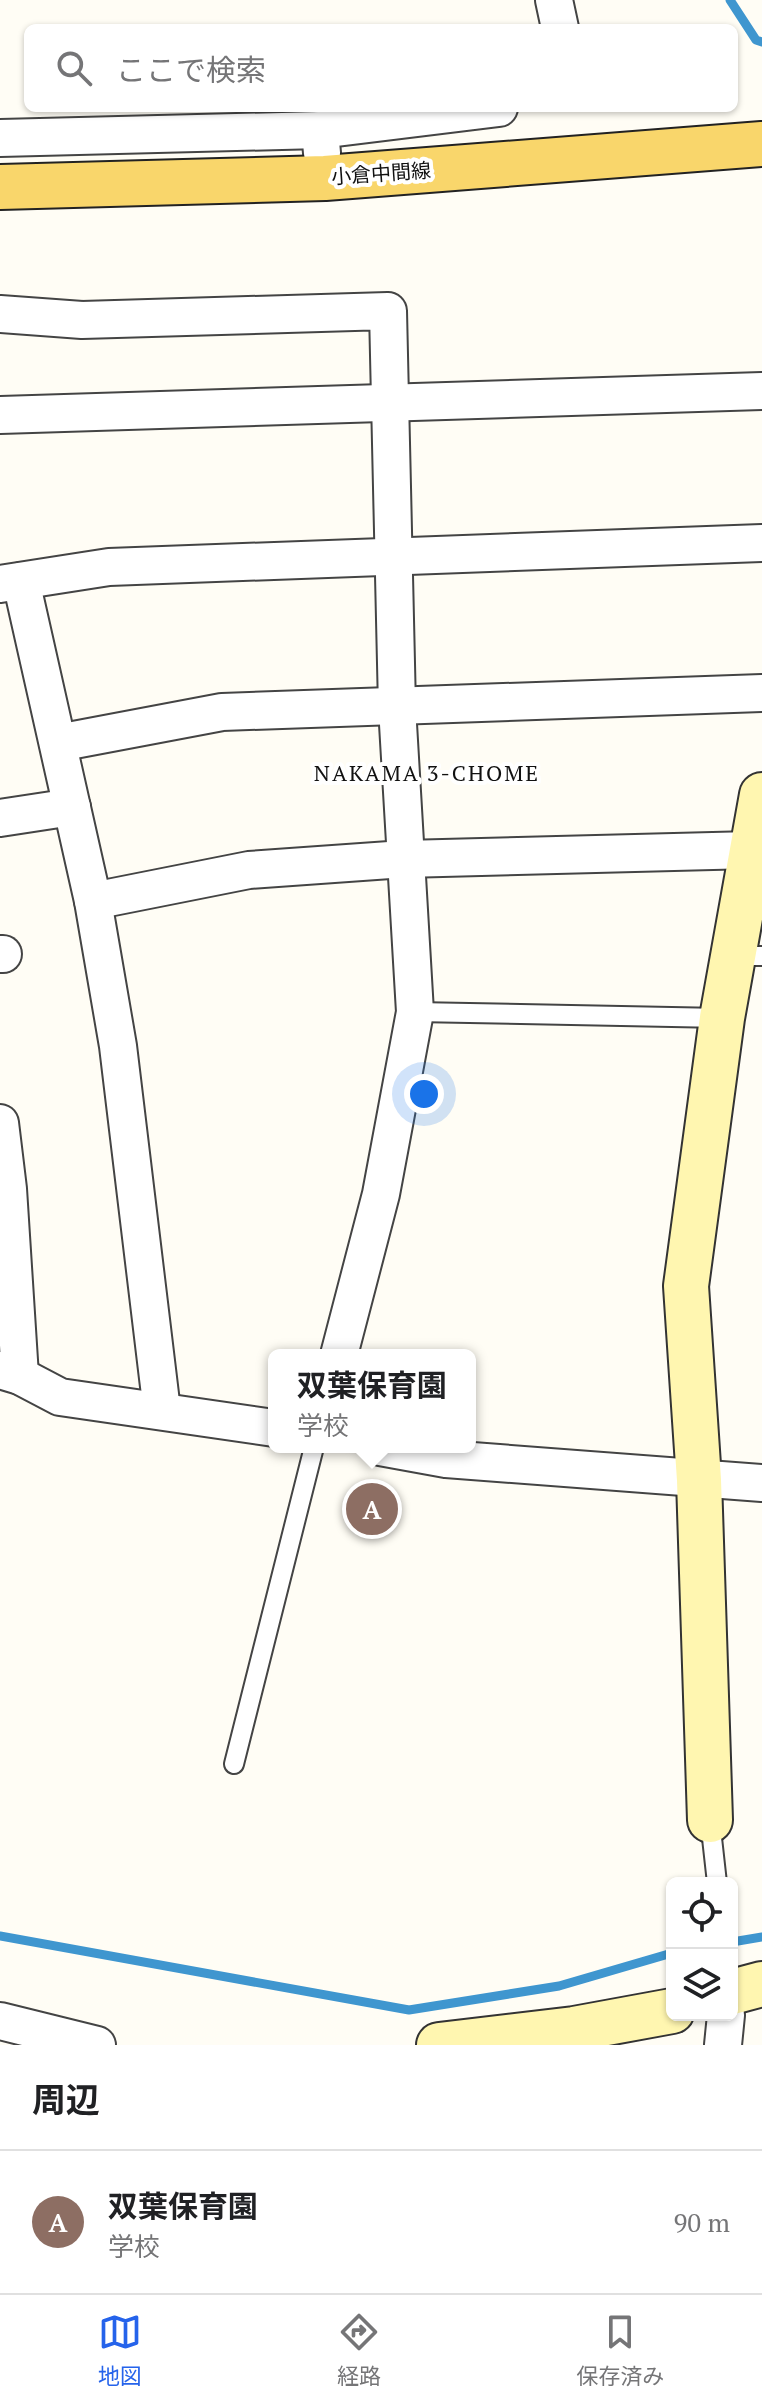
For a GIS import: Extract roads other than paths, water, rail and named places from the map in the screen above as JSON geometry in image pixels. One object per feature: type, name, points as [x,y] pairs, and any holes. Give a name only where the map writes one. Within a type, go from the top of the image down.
[{"type":"main road","name":"小倉中間線","points":[[0,187],[325,178],[762,144]]},
{"type":"street","points":[[554,0],[559,24]]},
{"type":"street","points":[[0,138],[320,130],[466,112]]},
{"type":"street","points":[[320,130],[325,178]]},
{"type":"street","points":[[0,314],[82,320],[388,311],[397,707],[415,1012],[381,1194],[341,1349]]},
{"type":"street","points":[[0,415],[762,391]]},
{"type":"street","points":[[162,1411],[118,1046],[93,901],[58,743],[11,583],[109,567],[762,543]]},
{"type":"street","points":[[58,743],[222,712],[762,693]]},
{"type":"street","points":[[710,1820],[699,1480],[686,1286],[722,1018],[747,956],[752,850],[762,795]]},
{"type":"street","points":[[0,818],[72,807]]},
{"type":"street","points":[[93,901],[249,870],[404,859],[752,850]]},
{"type":"street","points":[[0,1123],[8,1189],[10,1373],[60,1397],[268,1427]]},
{"type":"street","points":[[413,1453],[446,1459],[762,1483]]},
{"type":"street","points":[[738,1990],[762,1984]]},
{"type":"street","points":[[439,2045],[574,2029],[666,2012]]},
{"type":"street","points":[[0,2021],[97,2045]]},
{"type":"street","points":[[723,2045],[725,2021]]},
{"type":"lane","points":[[415,1012],[722,1018]]},
{"type":"lane","points":[[234,1764],[312,1453]]},
{"type":"lane","points":[[710,1820],[716,1877]]},
{"type":"waterway","points":[[730,0],[756,40],[762,42]]},
{"type":"waterway","points":[[0,1936],[409,2010],[559,1986],[666,1955]]},
{"type":"waterway","points":[[738,1941],[762,1937]]},
{"type":"place","name":"双葉保育園","points":[[372,1509]]},
{"type":"district","name":"NAKAMA 3-CHOME","points":[[427,772]]}]
